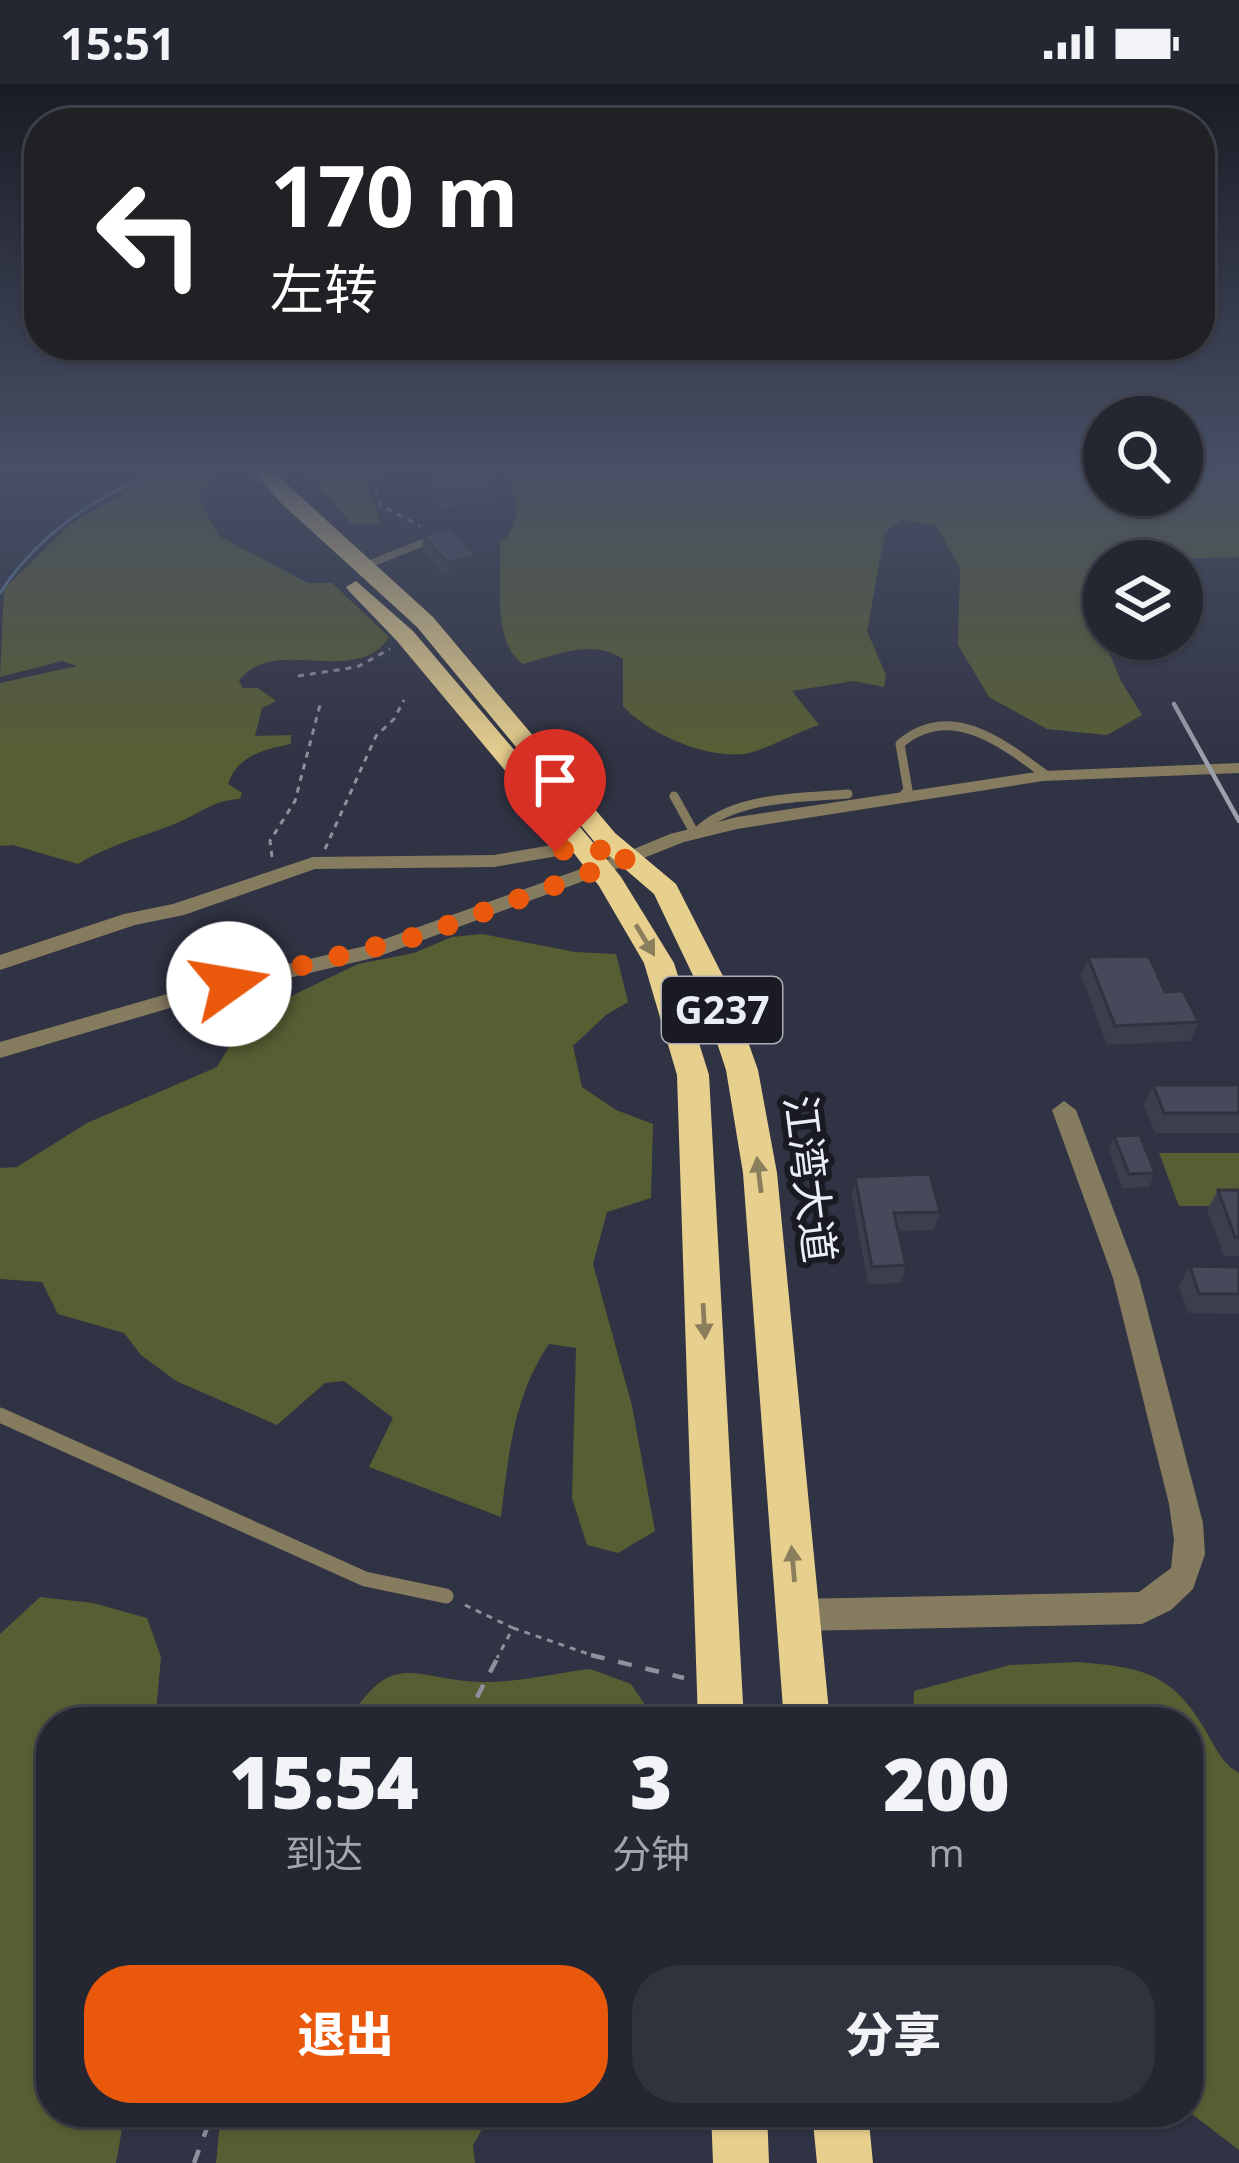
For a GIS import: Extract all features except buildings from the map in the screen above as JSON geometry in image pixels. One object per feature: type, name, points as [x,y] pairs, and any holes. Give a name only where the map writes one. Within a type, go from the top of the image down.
[{"type":"highway","name":"G237","points":[[337,566],[405,636],[591,858],[659,963],[693,1076],[720,1707]]},
{"type":"highway","name":"江湾大道","points":[[365,566],[425,622],[606,839],[666,890],[714,988],[742,1070],[760,1173],[806,1707]]},
{"type":"highway","points":[[740,2127],[741,2163]]},
{"type":"highway","points":[[841,2127],[844,2163]]},
{"type":"street","points":[[0,963],[321,862],[631,857],[695,834],[1047,776],[1239,769]]},
{"type":"street","points":[[0,1050],[202,991],[370,952],[591,858]]},
{"type":"street","points":[[798,1616],[1142,1608],[1170,1595],[1189,1569],[1191,1542],[1184,1504],[1126,1278],[1064,1110]]},
{"type":"lane","points":[[901,798],[908,790],[900,744],[925,728],[980,730],[1047,776]]},
{"type":"lane","points":[[674,796],[695,834],[703,822],[730,811],[848,794]]},
{"type":"lane","points":[[0,1415],[365,1579],[446,1596]]},
{"type":"path","points":[[298,676],[357,668],[374,661],[405,636]]},
{"type":"path","points":[[321,862],[341,804],[376,736],[394,719],[404,700]]},
{"type":"path","points":[[274,877],[270,841],[295,801],[320,705]]},
{"type":"path","points":[[446,1596],[513,1628],[620,1665],[719,1681]]},
{"type":"path","points":[[472,1707],[513,1628]]},
{"type":"path","points":[[194,2163],[207,2127]]},
{"type":"green space","points":[[28,566],[276,566],[308,583],[332,583],[389,637],[374,652],[356,659],[272,661],[254,667],[239,681],[243,688],[258,688],[276,701],[262,708],[255,736],[291,735],[291,744],[261,752],[238,766],[228,784],[242,793],[240,799],[215,804],[78,864],[13,845],[0,846],[0,683],[77,666],[62,661],[0,677],[4,589]]},
{"type":"green space","points":[[500,566],[879,566],[867,631],[886,675],[884,687],[853,681],[792,691],[819,725],[756,751],[723,754],[684,744],[634,717],[623,706],[623,659],[587,649],[523,664],[506,641]]},
{"type":"green space","points":[[959,566],[1083,566],[1083,660],[1112,660],[1142,715],[1107,735],[1047,729],[989,697],[958,645]]},
{"type":"green space","points":[[482,934],[575,952],[616,954],[628,1002],[573,1046],[582,1087],[616,1110],[653,1124],[651,1198],[607,1212],[593,1264],[632,1406],[655,1531],[618,1553],[587,1545],[572,1498],[576,1348],[549,1344],[528,1384],[514,1427],[501,1517],[369,1467],[393,1418],[344,1381],[325,1383],[277,1425],[176,1381],[141,1355],[124,1333],[58,1314],[42,1282],[0,1279],[0,1168],[17,1167],[87,1123],[217,1067],[238,1032],[268,1007],[358,964],[414,953],[452,937]]},
{"type":"green space","points":[[1159,1153],[1239,1153],[1239,1206],[1179,1206]]},
{"type":"green space","points":[[40,1597],[93,1603],[147,1618],[161,1657],[156,1707],[36,1707],[36,2127],[122,2127],[116,2163],[0,2163],[0,1634]]},
{"type":"green space","points":[[1077,1662],[1118,1666],[1165,1683],[1190,1707],[913,1707],[914,1691],[1010,1665]]},
{"type":"green space","points":[[590,1669],[631,1684],[646,1707],[358,1707],[379,1683],[394,1675],[462,1681],[525,1679]]},
{"type":"green space","points":[[1203,1727],[1223,1759],[1239,1773],[1239,2150],[1203,2122]]},
{"type":"green space","points":[[220,2127],[483,2127],[473,2145],[475,2163],[216,2163]]},
{"type":"waterway","points":[[0,593],[20,566]]},
{"type":"railway","points":[[1174,704],[1239,821]]},
{"type":"route","points":[[229,984],[370,952],[631,857],[582,846],[555,852]]}]
